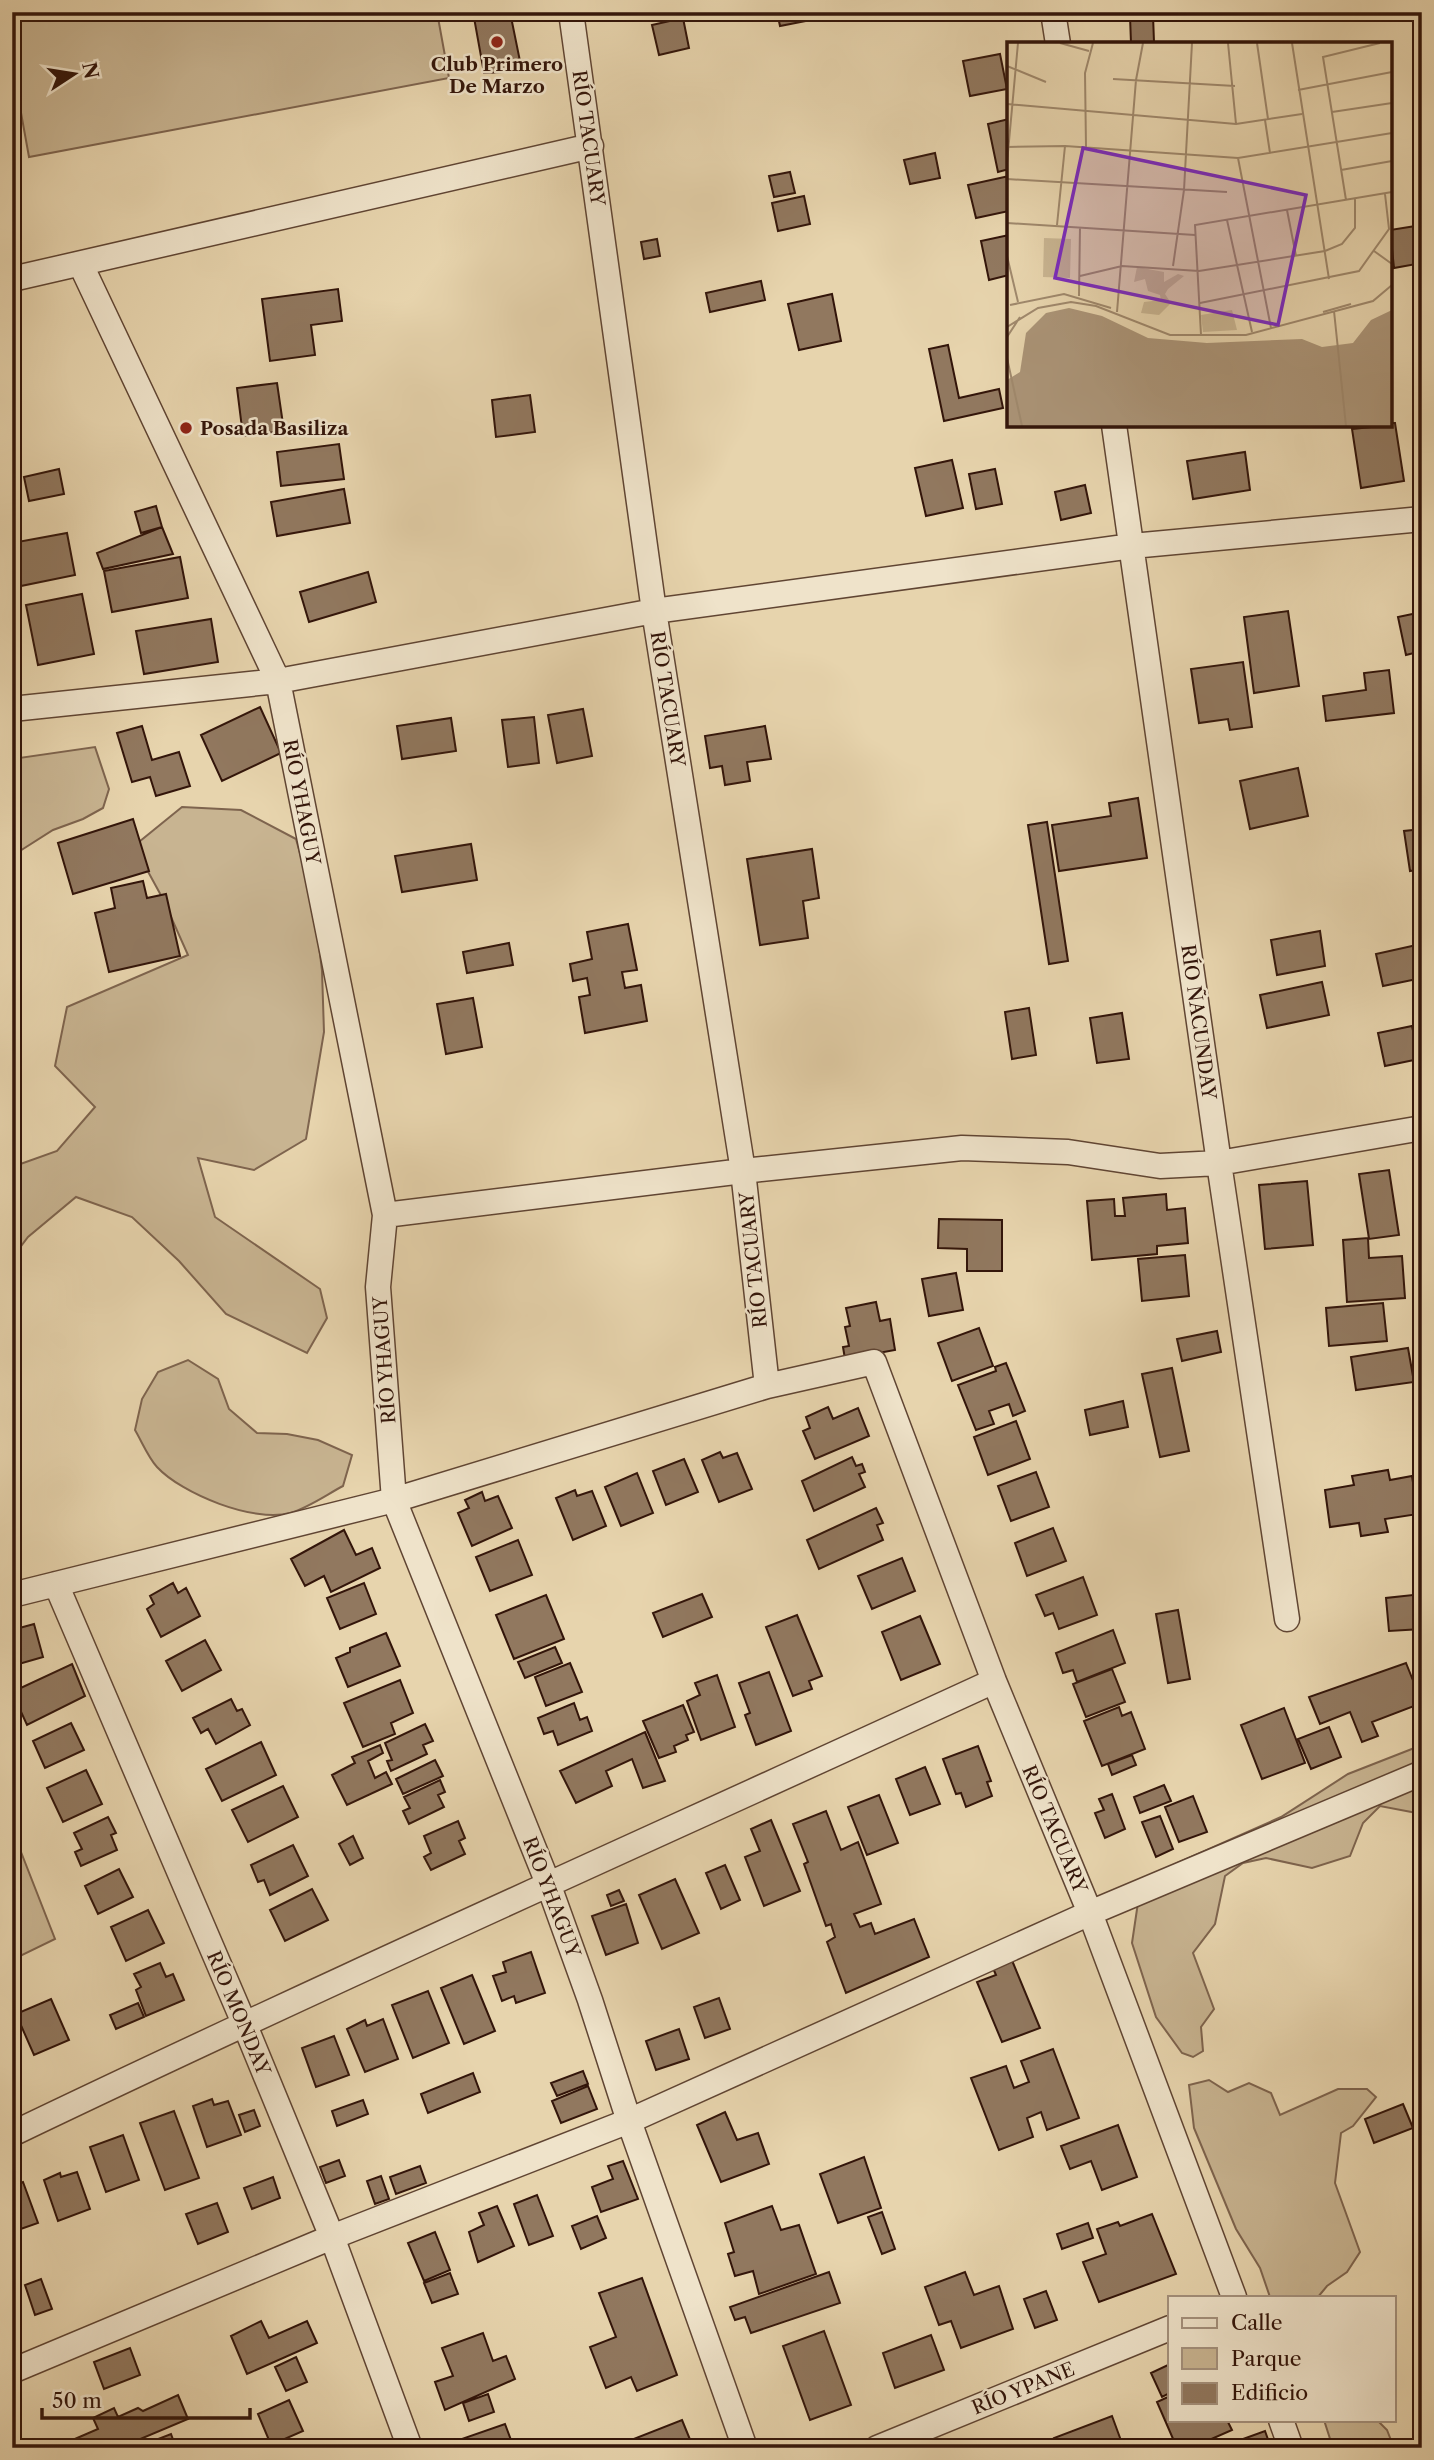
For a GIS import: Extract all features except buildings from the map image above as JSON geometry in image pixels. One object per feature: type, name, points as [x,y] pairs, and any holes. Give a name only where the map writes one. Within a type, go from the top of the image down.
[{"type":"street","name":"RÍO TACUARY","points":[[571,12],[654,611],[743,1171],[767,1386],[874,1362],[994,1681],[1090,1913],[1234,2296]]},
{"type":"street","points":[[1053,12],[1058,42]]},
{"type":"street","points":[[12,279],[591,146]]},
{"type":"street","name":"RÍO YHAGUY","points":[[81,265],[278,681],[385,1215],[378,1287],[394,1500],[549,1886],[745,2448]]},
{"type":"street","name":"RÍO ÑACUNDAY","points":[[1114,427],[1287,1619]]},
{"type":"street","points":[[12,709],[278,681],[654,611],[1132,547],[1422,519]]},
{"type":"street","points":[[385,1215],[743,1171],[962,1148],[1068,1152],[1160,1166],[1219,1163],[1422,1128]]},
{"type":"street","points":[[12,1595],[394,1500],[767,1386]]},
{"type":"street","name":"RÍO MONDAY","points":[[56,1584],[244,2023],[332,2238],[410,2448]]},
{"type":"street","points":[[12,2134],[244,2023],[994,1681]]},
{"type":"street","points":[[12,2371],[332,2238],[629,2121],[1090,1913],[1422,1773]]},
{"type":"street","name":"RÍO YPANE","points":[[877,2448],[1168,2329]]},
{"type":"street","points":[[1282,2422],[1291,2448]]},
{"type":"green space","points":[[12,12],[437,12],[449,78],[29,157],[12,63]]},
{"type":"green space","points":[[95,747],[109,789],[103,808],[53,830],[12,856],[12,759]]},
{"type":"green space","points":[[182,807],[241,810],[296,839],[314,903],[322,971],[324,1032],[306,1139],[254,1170],[198,1158],[215,1217],[320,1289],[327,1318],[307,1353],[226,1314],[179,1261],[132,1217],[76,1197],[28,1237],[12,1258],[12,1167],[57,1151],[95,1107],[55,1066],[67,1007],[188,955],[163,899],[134,846]]},
{"type":"green space","points":[[188,1360],[218,1379],[229,1409],[257,1433],[287,1434],[318,1440],[352,1455],[343,1486],[303,1508],[275,1515],[258,1514],[219,1504],[168,1477],[154,1463],[135,1430],[142,1399],[158,1372]]},
{"type":"green space","points":[[1422,1745],[1422,1814],[1380,1806],[1363,1823],[1350,1856],[1312,1868],[1266,1858],[1243,1863],[1225,1876],[1215,1924],[1193,1953],[1214,2009],[1201,2027],[1203,2051],[1193,2057],[1182,2053],[1156,2017],[1132,1943],[1140,1889],[1177,1863],[1281,1817],[1348,1774]]},
{"type":"green space","points":[[12,1829],[55,1939],[12,1960]]},
{"type":"green space","points":[[1209,2080],[1228,2092],[1249,2083],[1271,2093],[1280,2115],[1338,2089],[1367,2089],[1376,2097],[1353,2126],[1341,2133],[1335,2183],[1360,2252],[1347,2272],[1327,2286],[1319,2296],[1270,2296],[1260,2268],[1236,2229],[1194,2128],[1189,2085]]},
{"type":"green space","points":[[1325,2422],[1379,2422],[1387,2430],[1394,2448],[1333,2448]]},
{"type":"place","name":"Club Primero De Marzo","points":[[497,42]]},
{"type":"place","name":"Posada Basiliza","points":[[186,428]]}]
